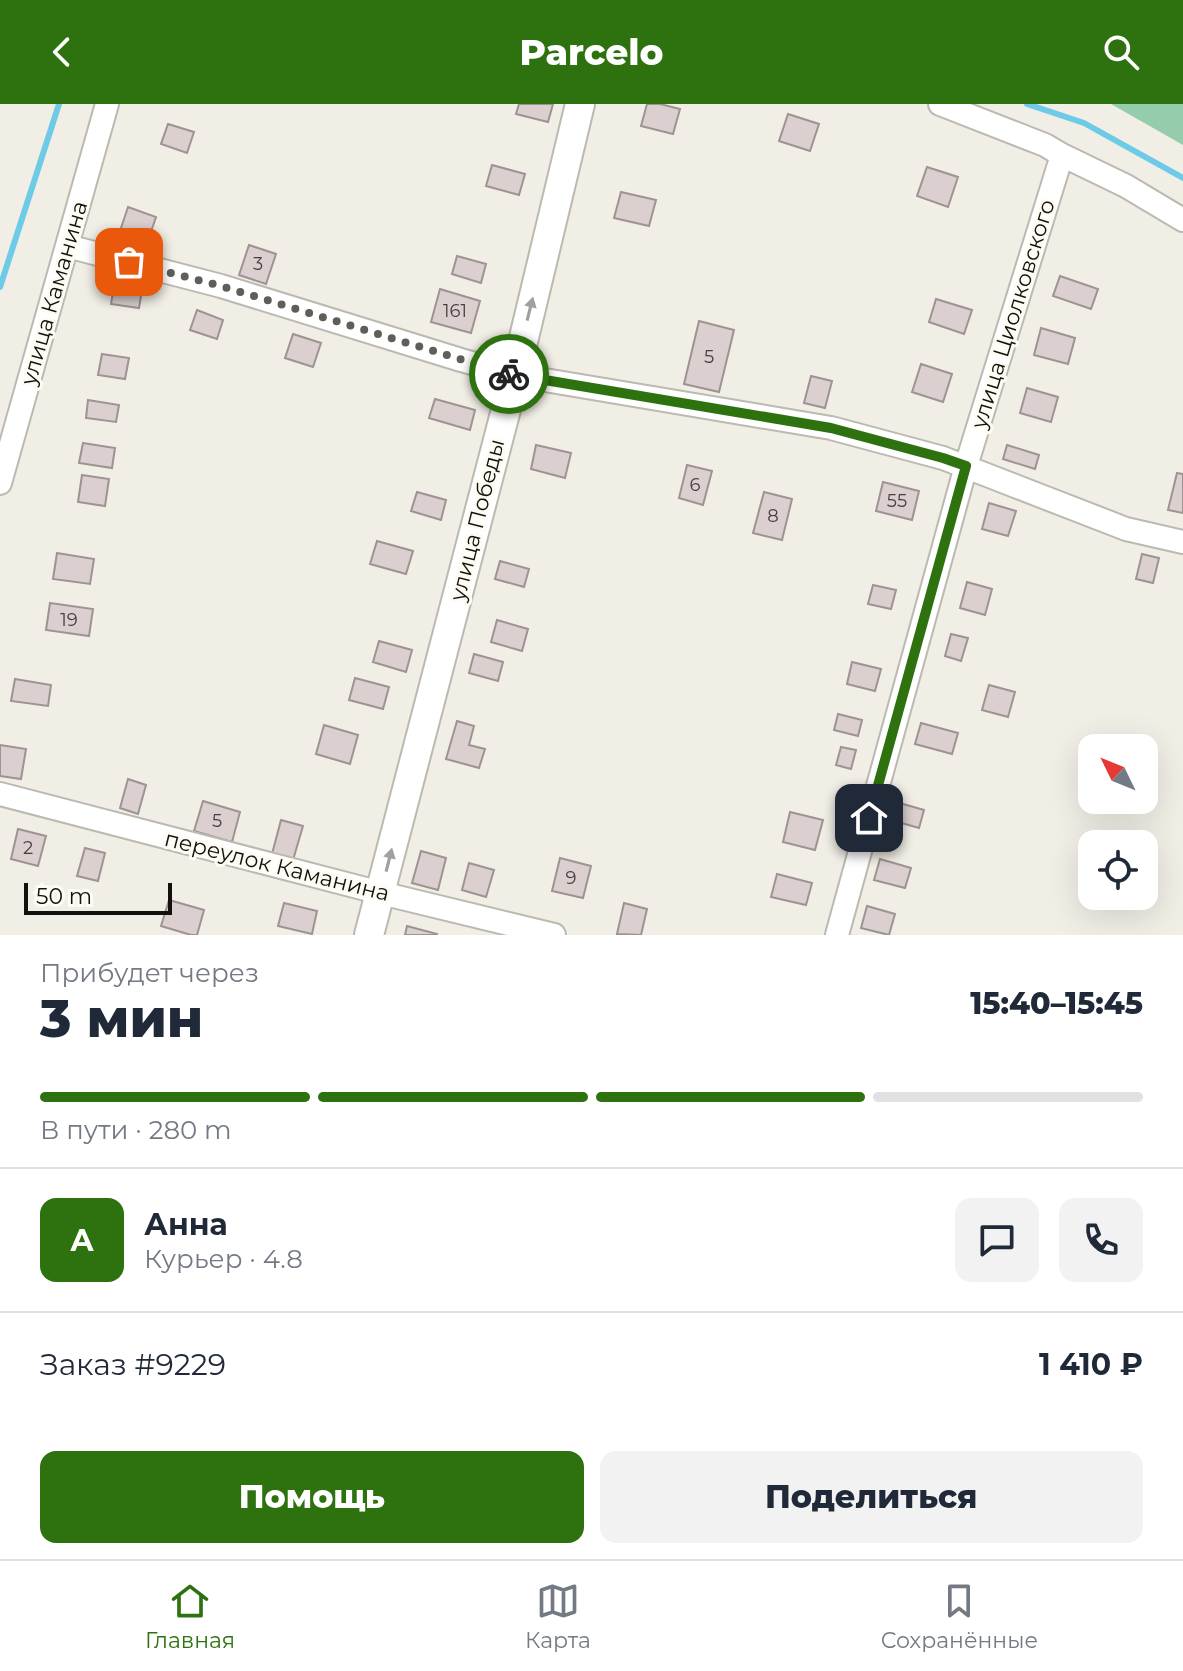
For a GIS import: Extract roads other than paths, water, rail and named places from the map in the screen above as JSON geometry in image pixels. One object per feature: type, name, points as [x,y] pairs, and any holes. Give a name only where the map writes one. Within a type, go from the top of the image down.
[{"type":"street","name":"улица Каманина","points":[[0,483],[107,104]]},
{"type":"street","name":"улица Победы","points":[[369,935],[515,375],[580,104]]},
{"type":"street","points":[[940,104],[1045,145],[1126,186],[1183,220]]},
{"type":"street","name":"улица Циолковского","points":[[837,935],[966,466],[1062,155]]},
{"type":"street","points":[[67,246],[221,286],[515,375],[831,428],[943,458],[1126,529],[1183,542]]},
{"type":"street","name":"переулок Каманина","points":[[0,794],[554,935]]},
{"type":"waterway","points":[[0,287],[59,104]]},
{"type":"waterway","points":[[1027,104],[1084,123],[1183,178]]}]
